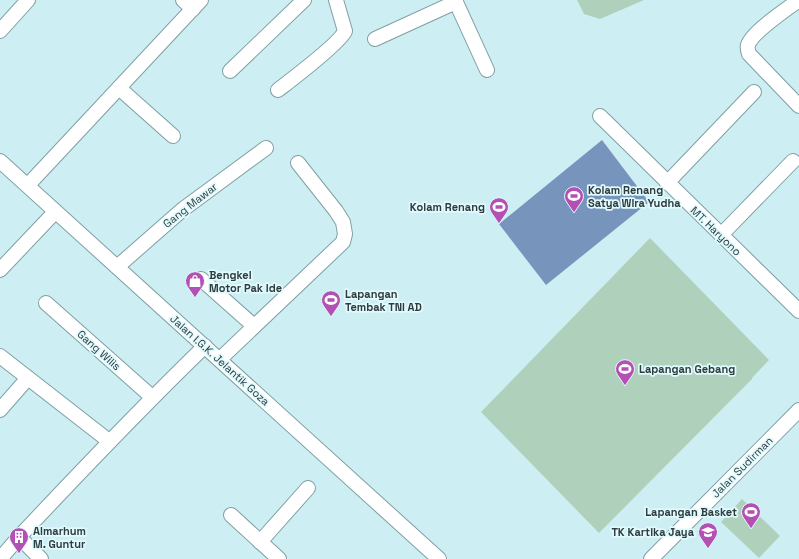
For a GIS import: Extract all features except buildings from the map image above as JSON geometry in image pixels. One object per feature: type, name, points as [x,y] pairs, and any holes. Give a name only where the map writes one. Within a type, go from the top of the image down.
[{"type":"street","points":[[0,31],[28,0]]},
{"type":"street","points":[[230,71],[304,0]]},
{"type":"street","points":[[278,90],[333,45],[344,34],[345,31],[336,0]]},
{"type":"street","points":[[799,0],[755,34],[748,44],[749,54],[799,106]]},
{"type":"street","points":[[375,40],[456,1],[487,70]]},
{"type":"street","points":[[28,185],[119,88],[193,3]]},
{"type":"street","points":[[119,88],[173,136]]},
{"type":"street","points":[[667,183],[754,92]]},
{"type":"street","name":"MT. Haryono","points":[[600,116],[799,311]]},
{"type":"street","name":"Gang Mawar","points":[[117,267],[182,210],[266,148]]},
{"type":"street","name":"Jalan I.G.K. Jelantik Goza","points":[[0,161],[206,346],[439,559]]},
{"type":"street","points":[[721,235],[793,161]]},
{"type":"street","points":[[220,359],[343,242],[345,234],[343,222],[298,163]]},
{"type":"street","points":[[0,270],[55,212]]},
{"type":"street","points":[[201,279],[254,326]]},
{"type":"street","name":"Gang Wilis","points":[[46,303],[152,397]]},
{"type":"street","points":[[0,559],[109,441],[152,397],[206,346]]},
{"type":"street","points":[[0,356],[109,441]]},
{"type":"street","points":[[0,410],[28,378]]},
{"type":"street","name":"Jalan Sudirman","points":[[658,557],[799,410]]},
{"type":"street","points":[[260,542],[308,488]]},
{"type":"street","points":[[231,515],[279,559]]},
{"type":"street","points":[[19,537],[41,559]]},
{"type":"green space","points":[[577,0],[644,0],[600,19],[584,14]]},
{"type":"green space","name":"Lapangan Gebang","points":[[650,238],[769,360],[599,533],[481,412]]},
{"type":"green space","name":"Lapangan Basket","points":[[742,499],[780,536],[759,558],[721,522]]},
{"type":"water","name":"Kolam Renang Satya Wira Yudha","points":[[602,140],[649,202],[546,285],[499,224]]},
{"type":"place","name":"Kolam Renang Satya Wira Yudha","points":[[574,213]]},
{"type":"place","name":"Kolam Renang","points":[[499,224]]},
{"type":"place","name":"Bengkel Motor Pak Ide","points":[[195,298]]},
{"type":"place","name":"Lapangan Tembak TNI AD","points":[[331,317]]},
{"type":"place","name":"Lapangan Gebang","points":[[625,386]]},
{"type":"place","name":"Lapangan Basket","points":[[751,529]]},
{"type":"place","name":"TK Kartika Jaya","points":[[708,549]]},
{"type":"place","name":"Almarhum M. Guntur","points":[[19,554]]}]
